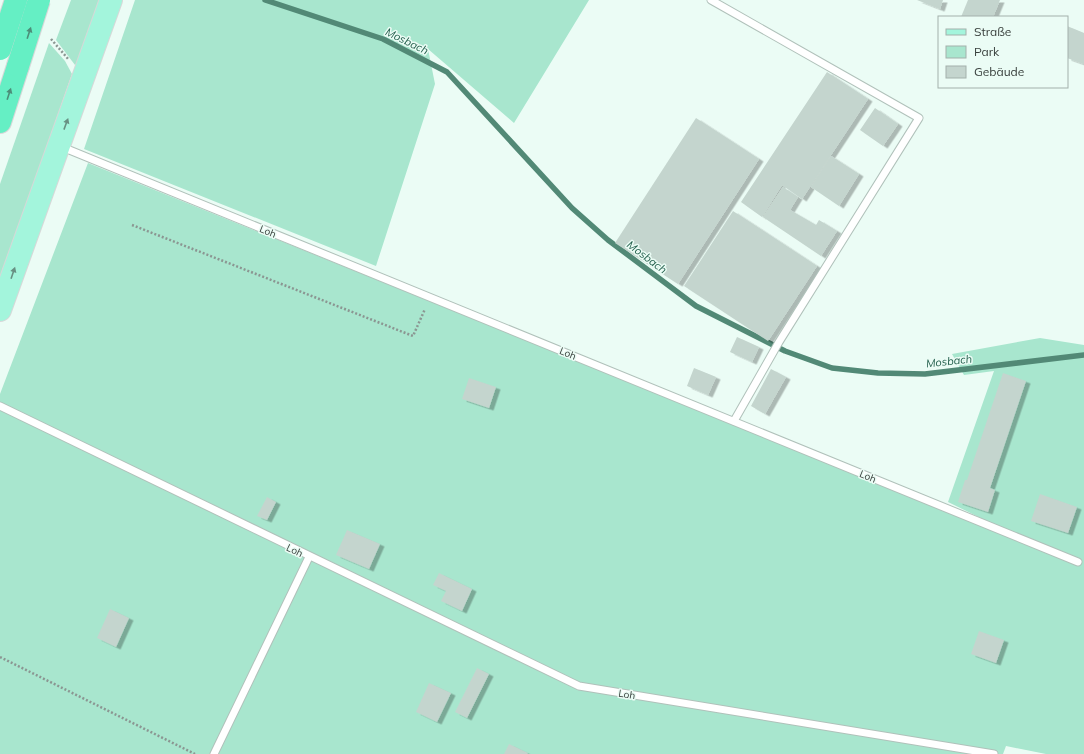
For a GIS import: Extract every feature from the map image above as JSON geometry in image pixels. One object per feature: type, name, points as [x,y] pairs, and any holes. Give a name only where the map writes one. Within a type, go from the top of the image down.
[{"type":"highway","points":[[0,49],[16,0]]},
{"type":"highway","points":[[0,122],[39,0]]},
{"type":"main road","points":[[0,310],[110,0]]},
{"type":"lane","points":[[711,0],[919,118],[780,342],[734,421]]},
{"type":"lane","name":"Loh","points":[[58,145],[1078,562]]},
{"type":"lane","name":"Loh","points":[[0,406],[309,557],[579,686],[994,754]]},
{"type":"lane","name":"Loh","points":[[214,754],[309,557]]},
{"type":"path","points":[[51,39],[71,63]]},
{"type":"path","points":[[132,225],[413,336],[430,297]]},
{"type":"path","points":[[0,657],[195,754]]},
{"type":"green space","points":[[71,0],[100,0],[77,64],[75,65],[56,40]]},
{"type":"green space","points":[[135,0],[589,0],[514,123],[428,49],[435,84],[376,266],[84,149]]},
{"type":"green space","points":[[49,43],[65,61],[72,74],[0,281],[0,184]]},
{"type":"green space","points":[[88,163],[1050,552],[948,502],[994,371],[964,375],[952,354],[1040,338],[1084,345],[1084,754],[1046,754],[1006,746],[1003,754],[0,754],[0,394]]},
{"type":"building","points":[[917,0],[943,0],[940,9]]},
{"type":"building","points":[[968,0],[1000,0],[993,16],[961,16]]},
{"type":"building","points":[[1068,26],[1084,33],[1084,64],[1068,58]]},
{"type":"building","points":[[827,72],[868,99],[802,199],[782,185],[762,217],[741,202]]},
{"type":"building","points":[[875,108],[898,124],[883,146],[860,130]]},
{"type":"building","points":[[696,118],[759,159],[678,284],[615,243]]},
{"type":"building","points":[[831,156],[859,174],[839,206],[811,187]]},
{"type":"building","points":[[783,187],[798,197],[790,210],[816,225],[819,220],[837,231],[821,256],[763,217]]},
{"type":"building","points":[[733,211],[817,266],[768,341],[684,286]]},
{"type":"building","points":[[737,337],[759,347],[752,362],[730,352]]},
{"type":"building","points":[[694,368],[716,377],[708,395],[687,386]]},
{"type":"building","points":[[771,369],[786,377],[765,414],[751,406]]},
{"type":"building","points":[[1003,373],[1026,381],[990,488],[995,490],[988,512],[958,502],[965,480],[967,480]]},
{"type":"building","points":[[469,378],[496,387],[489,408],[462,399]]},
{"type":"building","points":[[1040,494],[1077,507],[1068,533],[1031,521]]},
{"type":"building","points":[[267,497],[276,502],[267,520],[257,516]]},
{"type":"building","points":[[347,530],[380,544],[369,569],[336,555]]},
{"type":"building","points":[[439,573],[472,589],[462,611],[441,601],[446,591],[433,585]]},
{"type":"building","points":[[110,609],[129,618],[116,647],[97,638]]},
{"type":"building","points":[[979,631],[1004,640],[996,663],[971,654]]},
{"type":"building","points":[[477,668],[489,674],[467,718],[455,712]]},
{"type":"building","points":[[429,683],[451,693],[437,722],[416,712]]},
{"type":"building","points":[[509,744],[528,753],[504,754]]},
{"type":"waterway","name":"Mosbach","points":[[265,0],[383,39],[447,72],[572,208],[608,240],[696,306],[785,351],[832,368],[878,373],[925,374],[1084,355]]}]
